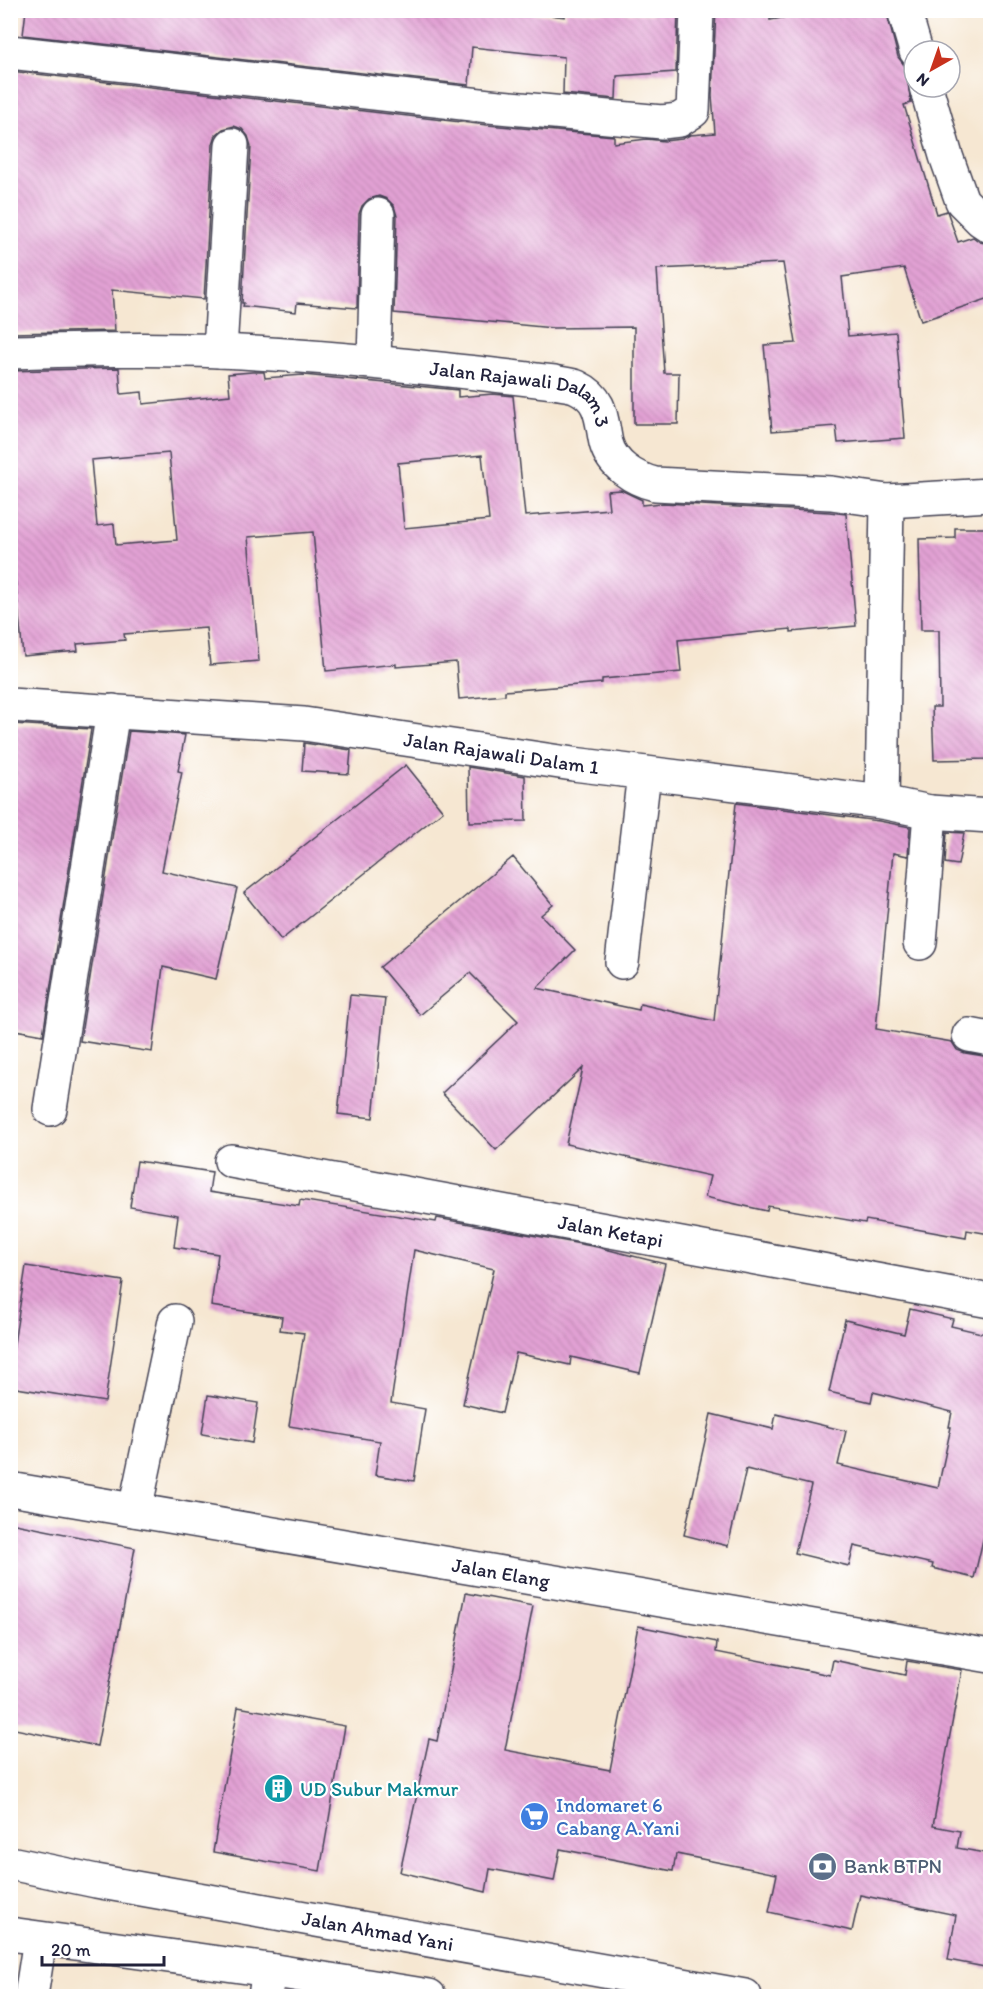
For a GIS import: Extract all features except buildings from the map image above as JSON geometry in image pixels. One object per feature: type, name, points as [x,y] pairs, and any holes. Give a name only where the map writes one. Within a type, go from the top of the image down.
[{"type":"street","points":[[10,52],[489,106],[662,122],[679,120],[693,111],[697,10]]},
{"type":"street","points":[[904,10],[912,39]]},
{"type":"street","points":[[929,99],[962,201],[990,226]]},
{"type":"street","points":[[220,351],[232,145]]},
{"type":"street","points":[[374,361],[378,215]]},
{"type":"street","name":"Jalan Rajawali Dalam 3","points":[[10,352],[139,348],[220,351],[374,361],[554,382],[577,387],[597,404],[603,418],[607,445],[611,454],[627,472],[644,482],[831,493],[887,501],[990,495]]},
{"type":"street","points":[[882,802],[887,501]]},
{"type":"street","name":"Jalan Rajawali Dalam 1","points":[[10,705],[304,724],[573,764],[882,802],[930,812],[990,816]]},
{"type":"street","points":[[50,1109],[113,711]]},
{"type":"street","points":[[622,962],[644,773]]},
{"type":"street","points":[[920,943],[930,812]]},
{"type":"street","name":"Jalan Ketapi","points":[[231,1161],[990,1301]]},
{"type":"street","points":[[135,1510],[175,1321]]},
{"type":"street","name":"Jalan Elang","points":[[10,1489],[990,1656]]},
{"type":"street","name":"Jalan Ahmad Yani","points":[[10,1863],[96,1881],[745,1996]]},
{"type":"street","points":[[31,1996],[25,1937],[267,1983],[429,1996]]},
{"type":"place","name":"UD Subur Makmur","points":[[279,1789]]},
{"type":"place","name":"Indomaret 6 Cabang A.Yani","points":[[535,1817]]},
{"type":"place","name":"Bank BTPN","points":[[823,1866]]}]
